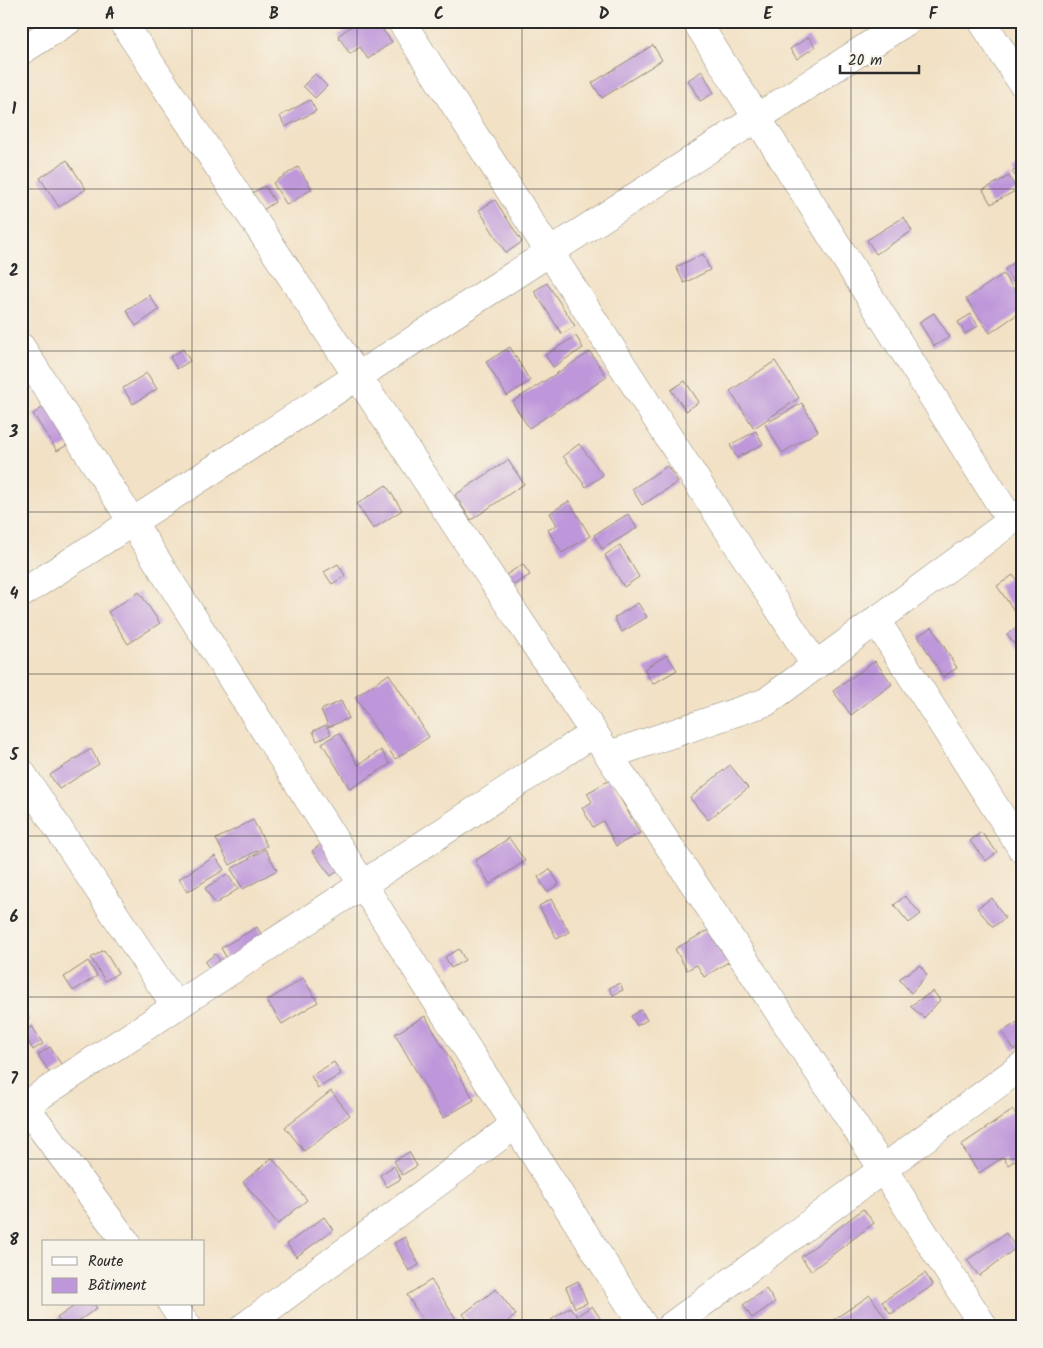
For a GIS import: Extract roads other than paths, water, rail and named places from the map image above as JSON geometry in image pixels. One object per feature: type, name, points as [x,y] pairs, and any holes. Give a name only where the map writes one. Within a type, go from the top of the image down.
[{"type":"street","points":[[21,51],[68,21]]},
{"type":"street","points":[[122,21],[883,1169],[984,1327]]},
{"type":"street","points":[[401,21],[815,665]]},
{"type":"street","points":[[124,1240],[23,1107],[363,885],[601,744],[766,702],[1017,517],[696,21]]},
{"type":"street","points":[[21,594],[908,21]]},
{"type":"street","points":[[982,21],[1022,83]]},
{"type":"street","points":[[21,347],[644,1327]]},
{"type":"street","points":[[876,620],[1022,849]]},
{"type":"street","points":[[21,772],[176,1007]]},
{"type":"street","points":[[670,1327],[1022,1066]]},
{"type":"street","points":[[244,1327],[515,1125]]},
{"type":"street","points":[[173,1306],[188,1327]]}]
